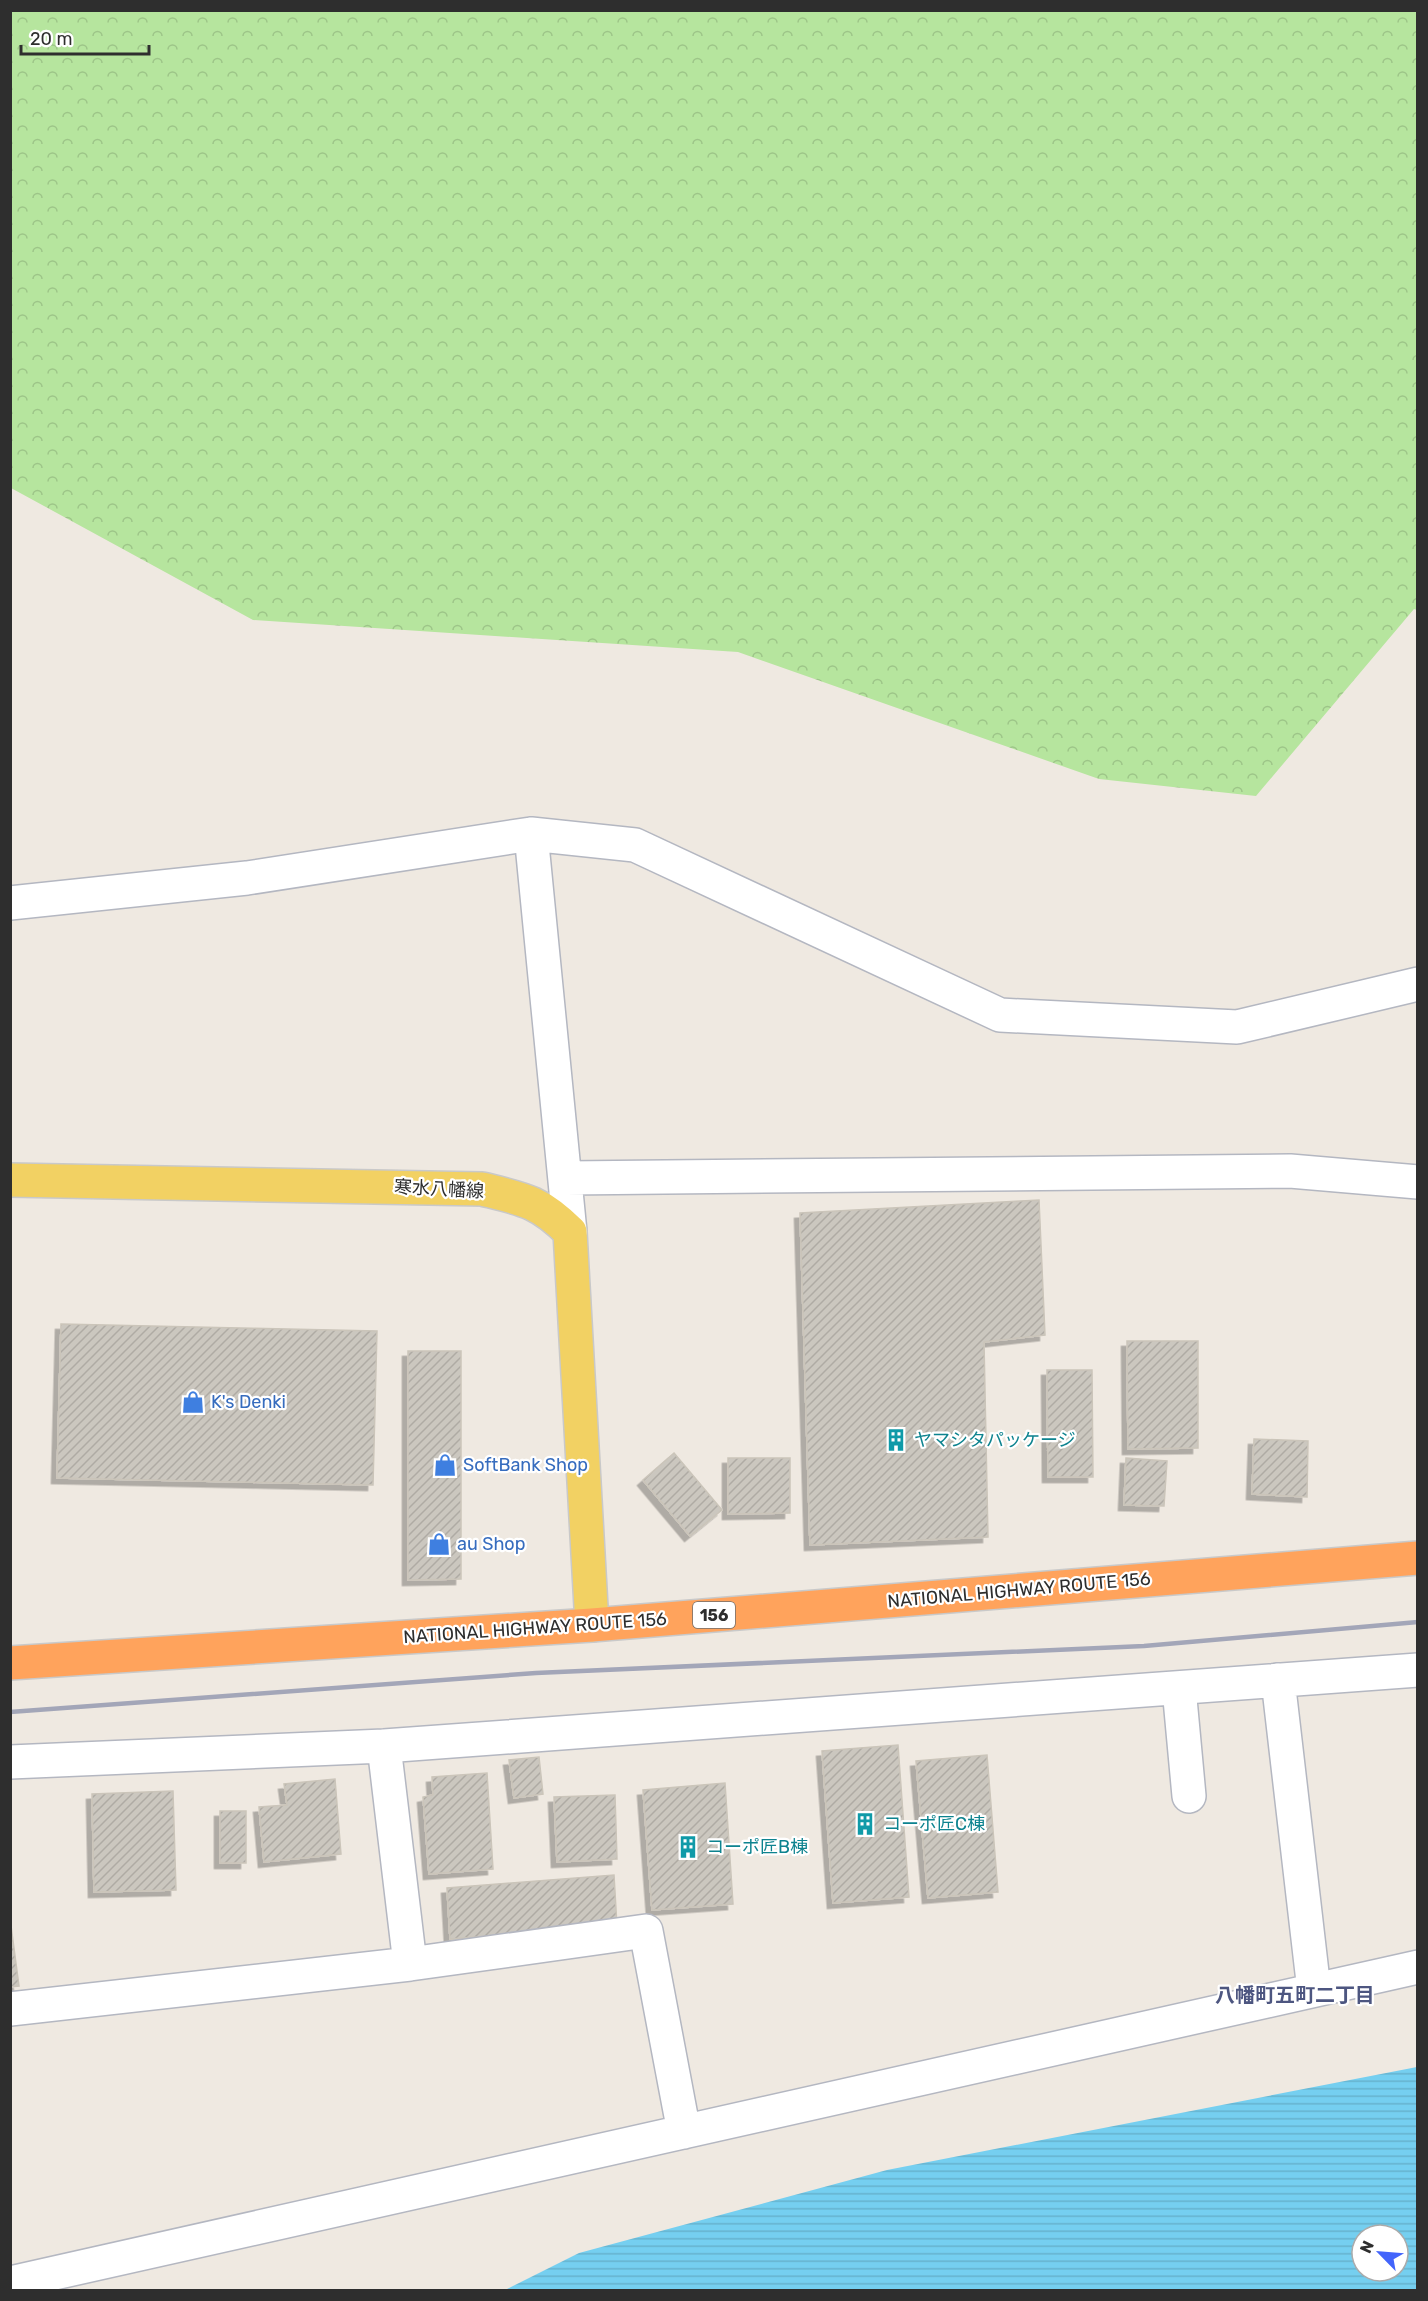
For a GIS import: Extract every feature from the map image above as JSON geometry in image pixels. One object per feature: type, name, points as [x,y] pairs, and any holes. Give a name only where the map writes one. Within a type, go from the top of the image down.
[{"type":"highway","name":"NATIONAL HIGHWAY ROUTE 156","points":[[10,1663],[592,1625],[1418,1558]]},
{"type":"main road","name":"寒水八幡線","points":[[10,1180],[482,1189],[526,1200],[550,1211],[570,1232]]},
{"type":"main road","points":[[570,1232],[592,1625]]},
{"type":"street","points":[[10,903],[247,878],[531,834],[635,845],[1000,1015],[1237,1027],[1418,984]]},
{"type":"street","points":[[531,834],[570,1232]]},
{"type":"street","points":[[566,1178],[1290,1170],[1418,1182]]},
{"type":"street","points":[[10,1762],[384,1746],[1418,1670]]},
{"type":"street","points":[[1278,1680],[1314,1990]]},
{"type":"street","points":[[1179,1688],[1188,1796]]},
{"type":"street","points":[[384,1746],[410,1964]]},
{"type":"street","points":[[10,2009],[410,1964],[646,1931],[684,2132]]},
{"type":"street","points":[[10,2283],[1418,1967]]},
{"type":"green space","points":[[10,11],[1417,11],[1417,610],[1414,609],[1256,796],[1099,779],[738,652],[253,620],[11,488]]},
{"type":"water","points":[[1417,2067],[1417,2290],[505,2290],[579,2253],[887,2170]]},
{"type":"building","name":"ヤマシタパッケージ","points":[[1039,1200],[1045,1335],[984,1342],[988,1537],[810,1545],[800,1213]]},
{"type":"building","points":[[61,1324],[377,1331],[373,1485],[57,1478]]},
{"type":"building","points":[[1127,1341],[1198,1341],[1198,1448],[1128,1449]]},
{"type":"building","points":[[408,1351],[461,1351],[461,1579],[408,1580]]},
{"type":"building","points":[[1047,1370],[1092,1370],[1093,1477],[1048,1477]]},
{"type":"building","points":[[1254,1439],[1308,1441],[1307,1497],[1252,1494]]},
{"type":"building","points":[[674,1453],[722,1510],[690,1536],[643,1480]]},
{"type":"building","points":[[728,1458],[790,1458],[790,1513],[728,1514]]},
{"type":"building","points":[[1126,1458],[1167,1461],[1164,1506],[1124,1505]]},
{"type":"building","name":"コーポ匠C棟","points":[[898,1745],[909,1897],[833,1903],[822,1751]]},
{"type":"building","points":[[987,1755],[998,1892],[928,1898],[916,1761]]},
{"type":"building","points":[[539,1757],[543,1794],[514,1798],[509,1760]]},
{"type":"building","points":[[487,1773],[493,1869],[429,1874],[423,1797],[433,1795],[432,1777]]},
{"type":"building","points":[[335,1779],[341,1854],[264,1862],[259,1807],[287,1805],[284,1784]]},
{"type":"building","name":"コーポ匠B棟","points":[[725,1783],[733,1904],[652,1910],[643,1790]]},
{"type":"building","points":[[173,1791],[176,1890],[94,1892],[92,1794]]},
{"type":"building","points":[[615,1795],[617,1859],[557,1862],[554,1797]]},
{"type":"building","points":[[220,1811],[246,1811],[246,1863],[220,1863]]},
{"type":"building","points":[[614,1875],[617,1926],[450,1939],[447,1888]]},
{"type":"building","points":[[10,1918],[19,1986],[10,1987]]},
{"type":"railway","points":[[10,1712],[536,1673],[1144,1646],[1418,1622]]},
{"type":"place","name":"K's Denki","points":[[193,1402]]},
{"type":"place","name":"ヤマシタパッケージ","points":[[896,1440]]},
{"type":"place","name":"SoftBank Shop","points":[[445,1465]]},
{"type":"place","name":"au Shop","points":[[439,1544]]},
{"type":"place","name":"コーポ匠C棟","points":[[865,1824]]},
{"type":"place","name":"コーポ匠B棟","points":[[688,1847]]},
{"type":"district","name":"八幡町五町二丁目","points":[[1295,1995]]}]
